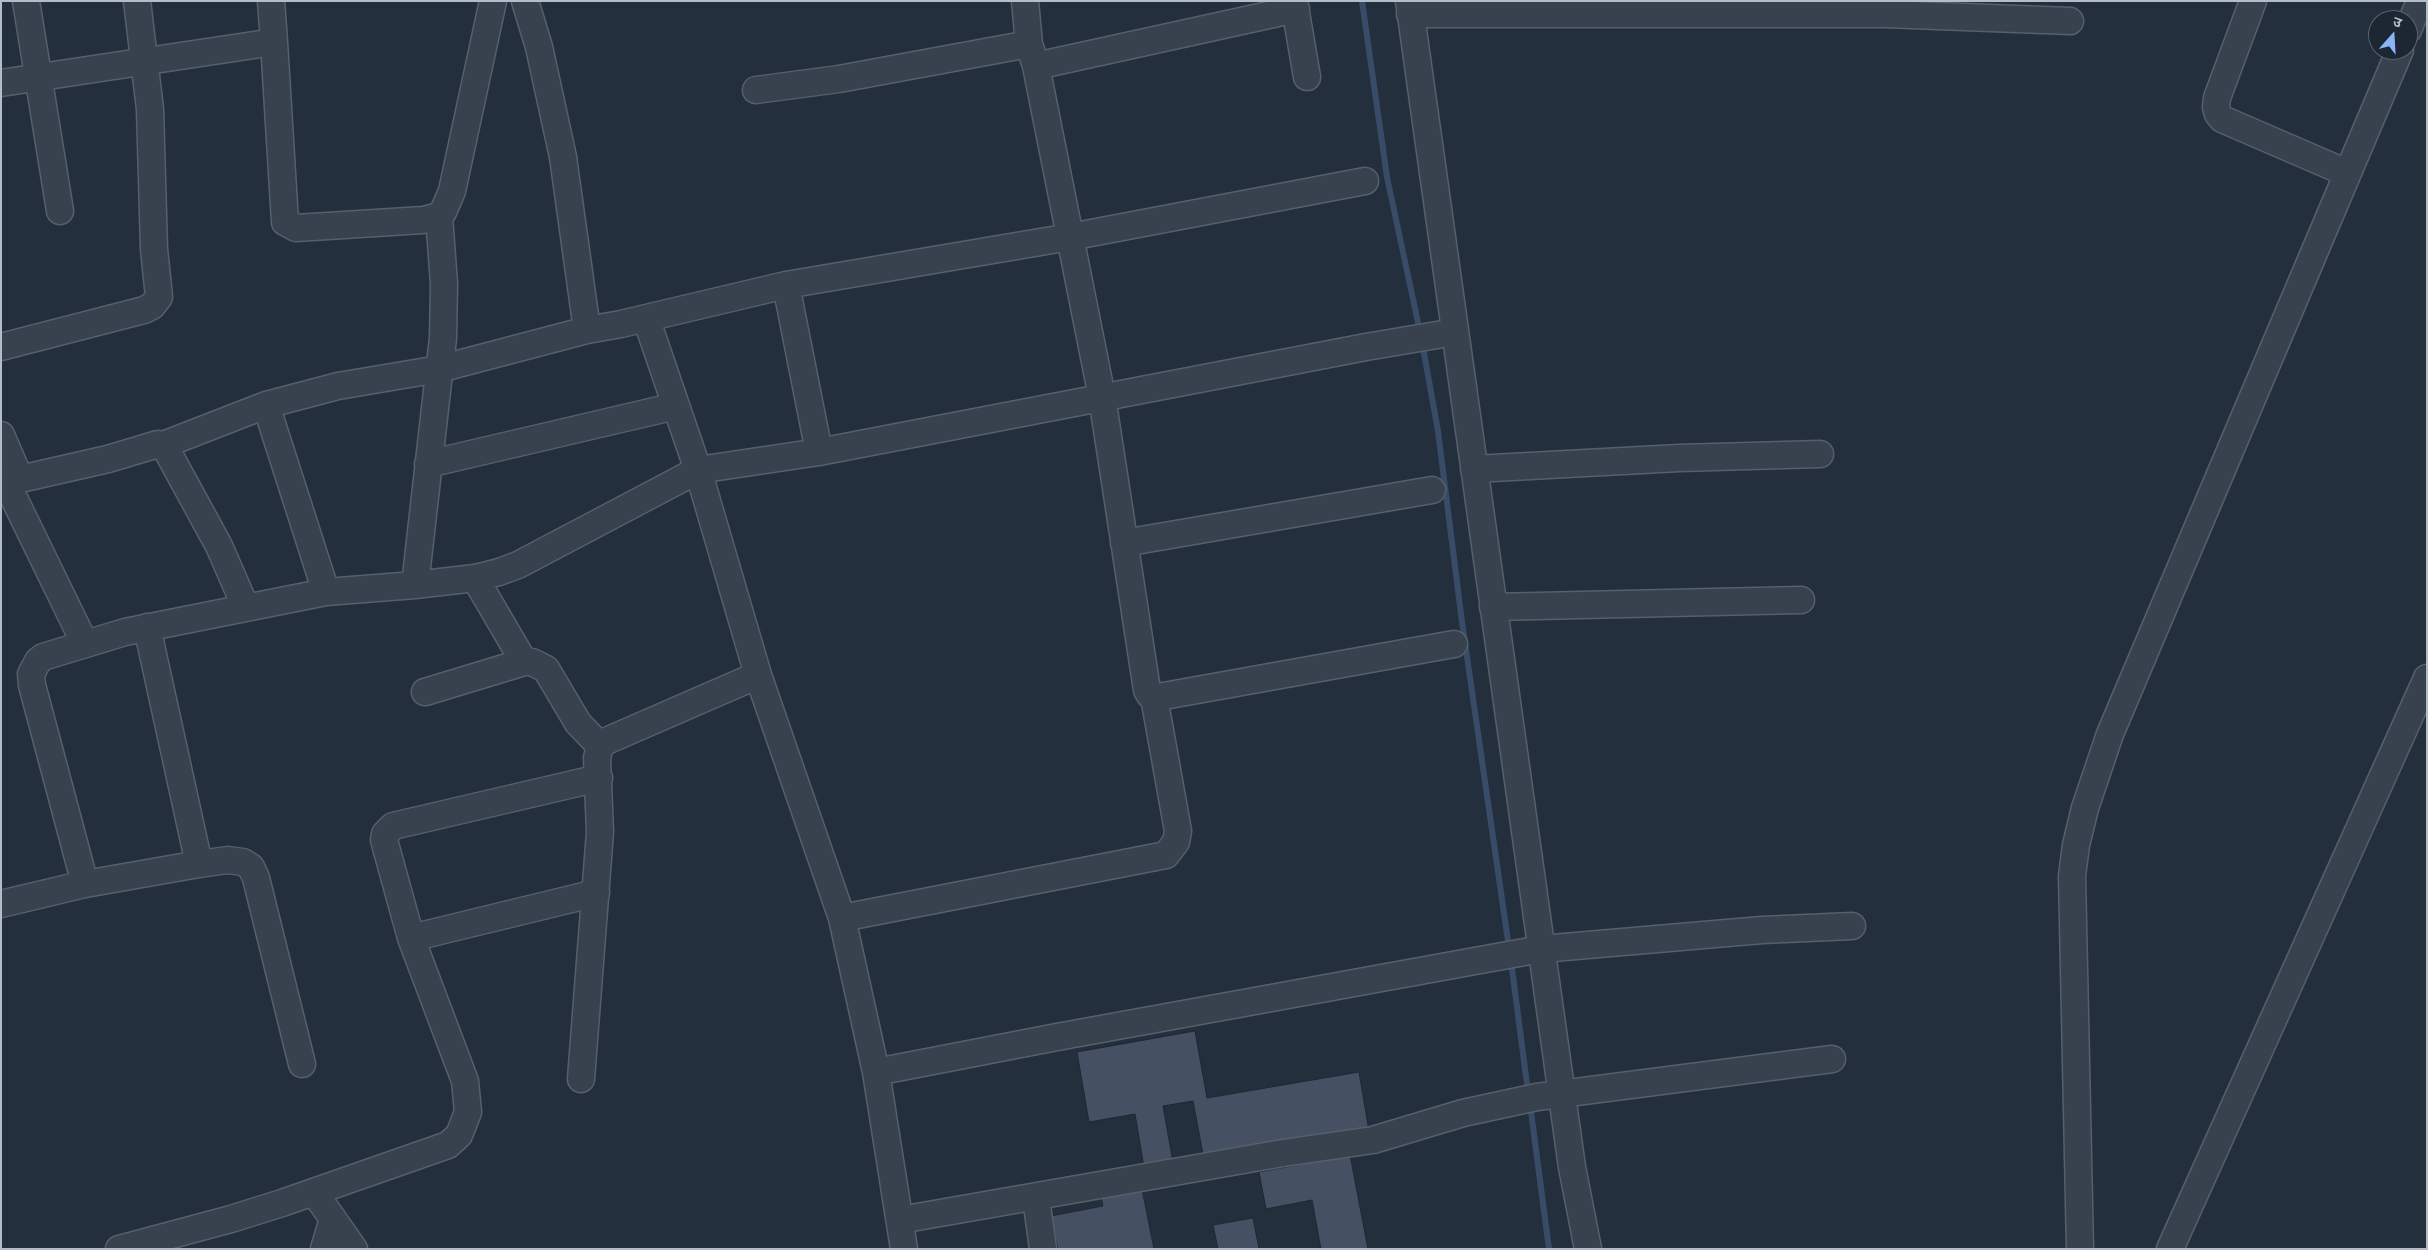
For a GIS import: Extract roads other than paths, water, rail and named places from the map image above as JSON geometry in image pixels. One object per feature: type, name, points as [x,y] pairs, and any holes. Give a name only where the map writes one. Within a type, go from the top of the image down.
[{"type":"street","points":[[26,1],[40,78],[60,211]]},
{"type":"street","points":[[1,347],[144,310],[157,302],[160,292],[154,249],[150,109],[137,1]]},
{"type":"street","points":[[271,1],[285,222],[296,228],[423,220],[439,216],[443,212],[452,191],[493,1]]},
{"type":"street","points":[[525,1],[538,46],[563,157],[587,330]]},
{"type":"street","points":[[842,918],[1166,855],[1176,842],[1178,831],[1154,697],[1148,690],[1102,397],[1032,55],[1025,1]]},
{"type":"street","points":[[2253,1],[2217,98],[2218,114],[2222,119],[2347,173]]},
{"type":"street","points":[[756,90],[1032,55],[1295,5],[1307,77]]},
{"type":"street","points":[[1588,1249],[1572,1168],[1562,1092],[1524,952],[1493,607],[1474,469],[1447,334],[1409,8],[1884,8],[2070,21]]},
{"type":"street","points":[[1,84],[274,42]]},
{"type":"street","points":[[2080,1249],[2072,876],[2076,846],[2085,808],[2110,734],[2396,60]]},
{"type":"street","points":[[85,644],[9,488],[10,483],[20,479],[108,459],[158,444],[163,445],[266,405],[338,386],[439,369],[587,330],[786,285],[1070,238],[1364,182]]},
{"type":"street","points":[[415,585],[439,369],[444,306],[439,216]]},
{"type":"street","points":[[786,285],[818,452]]},
{"type":"street","points":[[646,318],[698,470],[758,675],[842,918],[876,1072],[904,1249]]},
{"type":"street","points":[[85,884],[31,674],[38,661],[44,657],[147,627],[326,592],[475,578],[518,565],[698,470],[818,452],[1102,397],[1447,334]]},
{"type":"street","points":[[266,405],[326,592]]},
{"type":"street","points":[[428,464],[676,406]]},
{"type":"street","points":[[1,435],[20,479]]},
{"type":"street","points":[[163,445],[171,454],[219,546],[246,608]]},
{"type":"street","points":[[1474,469],[1679,458],[1820,454]]},
{"type":"street","points":[[1124,543],[1432,490]]},
{"type":"street","points":[[475,578],[524,662]]},
{"type":"street","points":[[1493,607],[1802,600]]},
{"type":"street","points":[[147,627],[199,864]]},
{"type":"street","points":[[1154,697],[1454,644]]},
{"type":"street","points":[[425,692],[524,662],[532,662],[546,669],[578,723],[600,746]]},
{"type":"street","points":[[581,1079],[600,832],[597,758],[600,746],[604,742],[758,675]]},
{"type":"street","points":[[2170,1249],[2427,678]]},
{"type":"street","points":[[119,1249],[231,1219],[314,1192],[448,1145],[459,1135],[465,1123],[468,1103],[465,1080],[411,938],[384,840],[388,830],[393,826],[599,778]]},
{"type":"street","points":[[1,904],[85,884],[199,864],[236,860],[251,866],[256,878],[302,1064]]},
{"type":"street","points":[[411,938],[596,893]]},
{"type":"street","points":[[876,1072],[1524,952],[1762,930],[1852,926]]},
{"type":"street","points":[[900,1220],[1036,1198],[1283,1153],[1373,1140],[1462,1113],[1562,1092],[1832,1059]]},
{"type":"street","points":[[314,1192],[354,1249]]},
{"type":"street","points":[[1036,1198],[1044,1249]]},
{"type":"street","points":[[324,1249],[333,1219]]},
{"type":"waterway","points":[[1362,1],[1387,177],[1420,332]]},
{"type":"waterway","points":[[1422,342],[1438,431],[1462,622],[1509,948]]},
{"type":"waterway","points":[[1511,961],[1528,1092]]},
{"type":"waterway","points":[[1530,1104],[1549,1249]]}]
